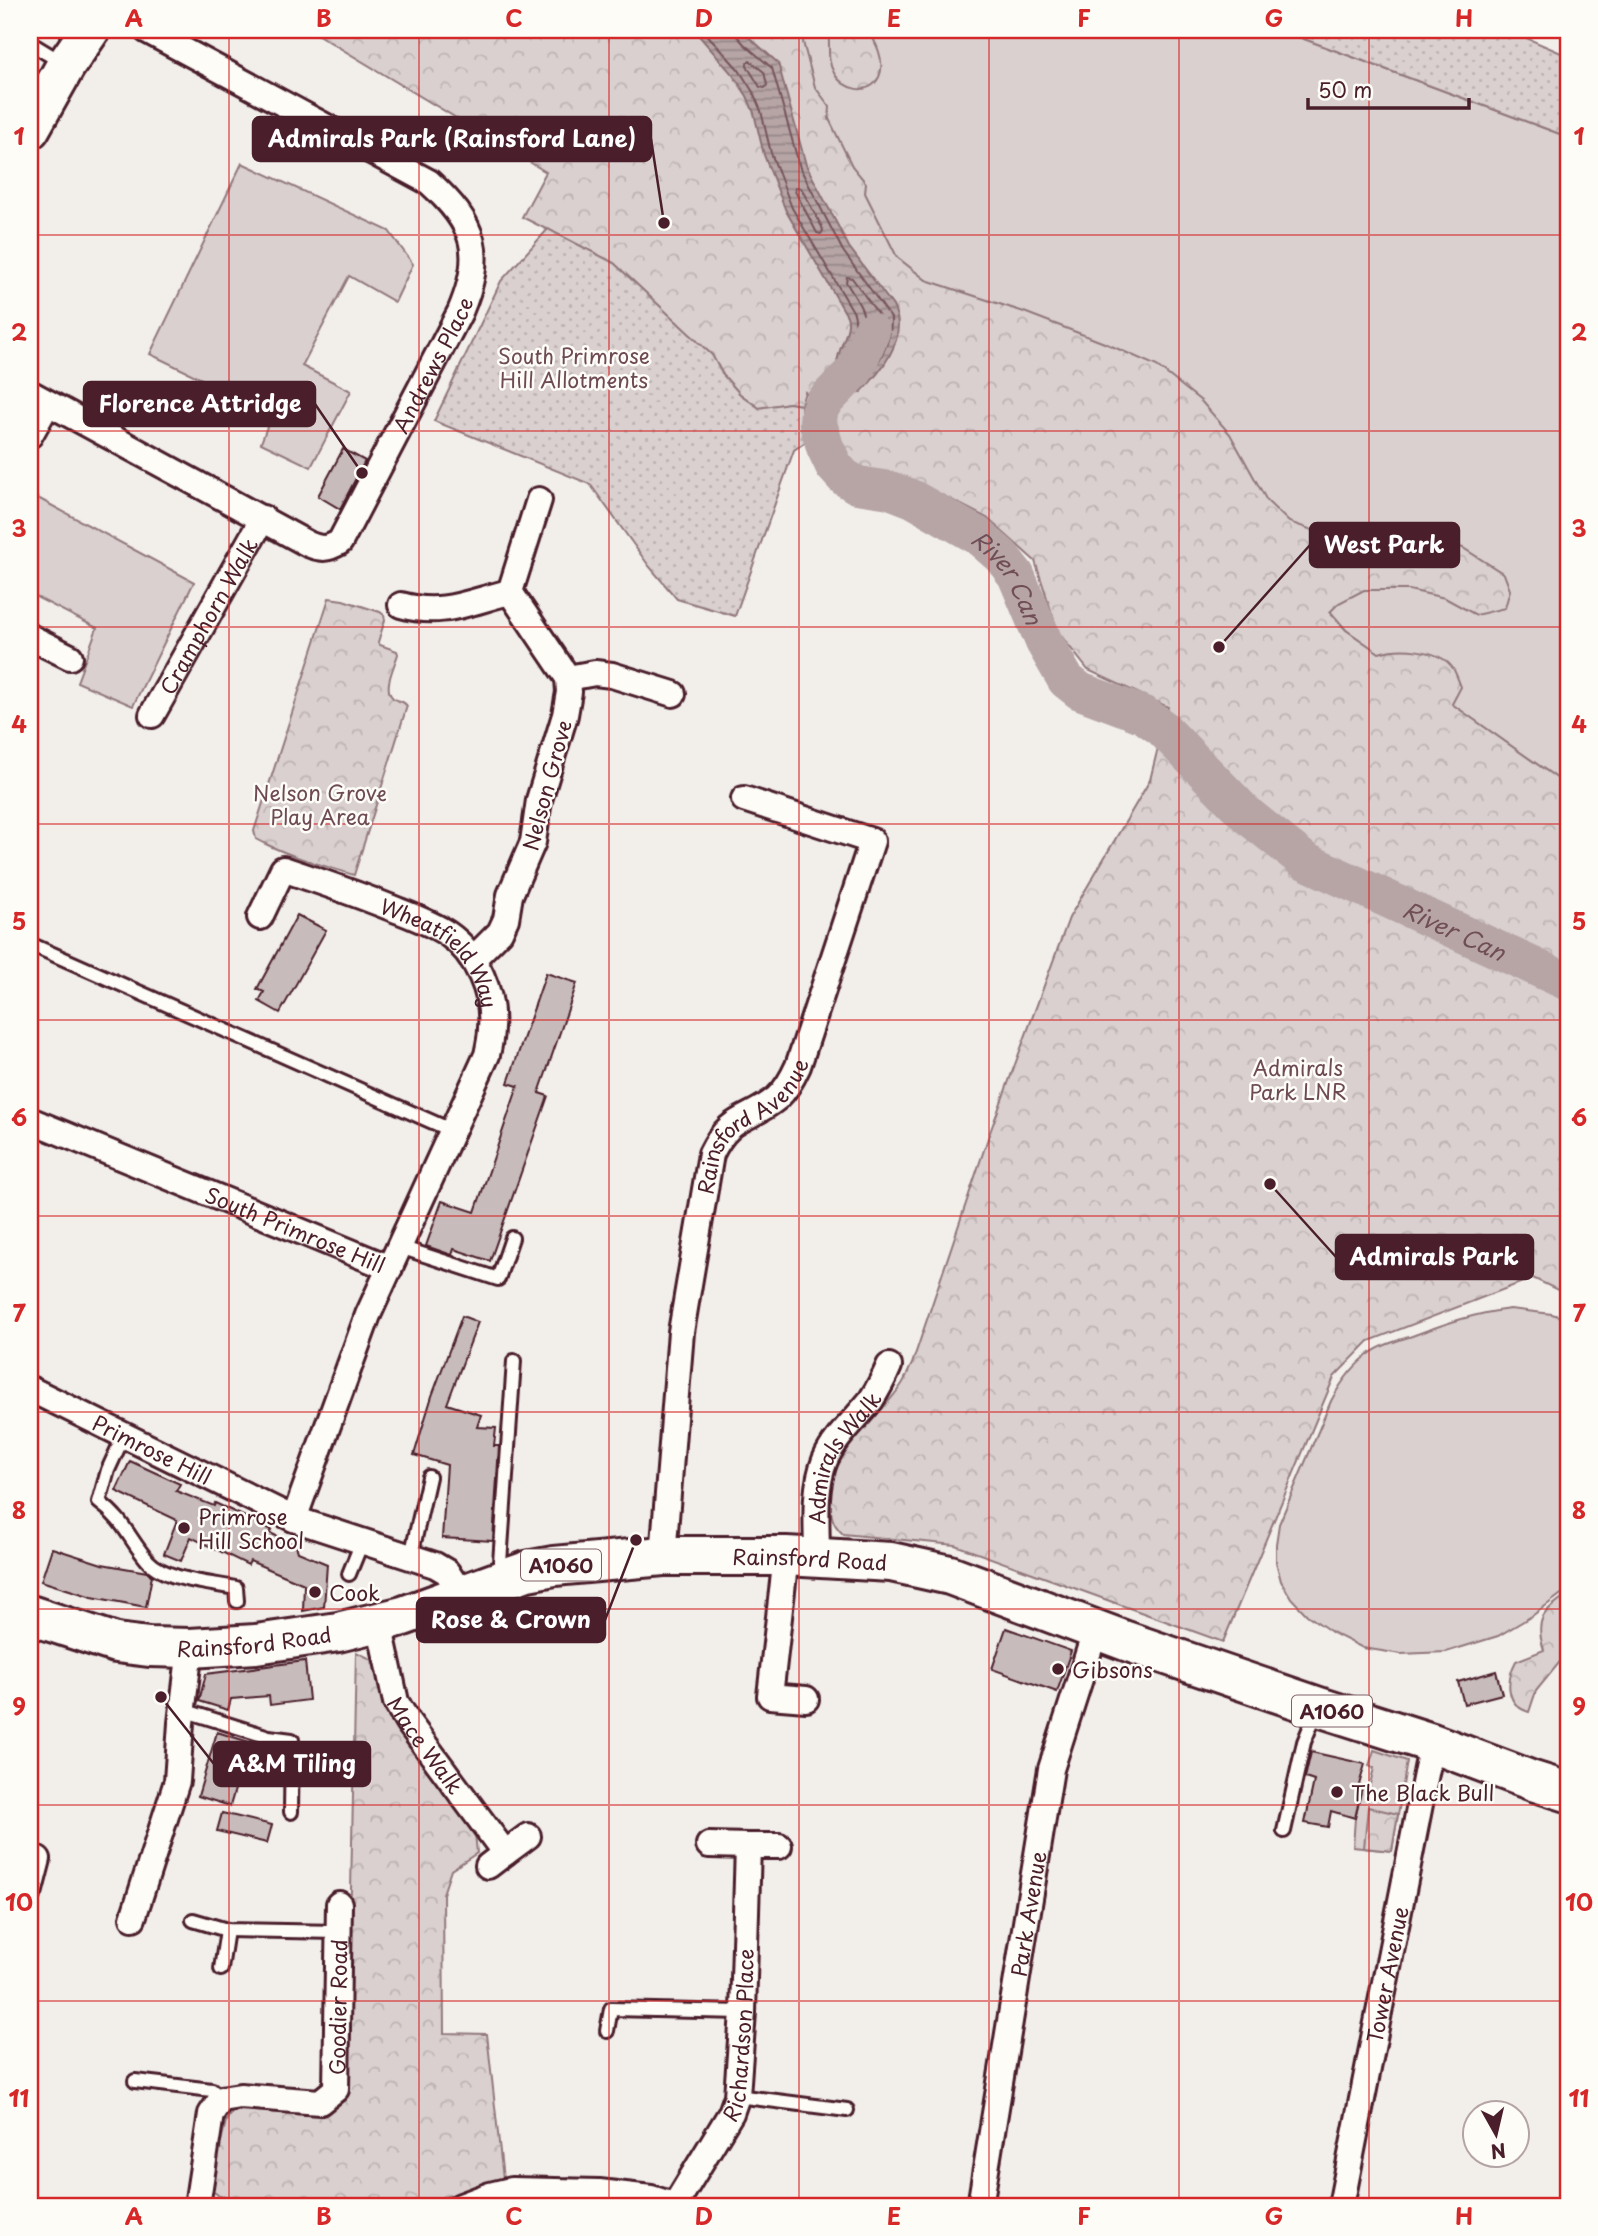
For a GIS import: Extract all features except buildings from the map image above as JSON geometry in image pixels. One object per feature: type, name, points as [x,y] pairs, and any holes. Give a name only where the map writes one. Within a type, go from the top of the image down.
[{"type":"main road","points":[[30,126],[90,30]]},
{"type":"main road","name":"Rainsford Road","points":[[30,1615],[116,1643],[190,1648],[306,1637],[379,1623],[527,1571],[555,1566],[663,1556],[802,1556],[891,1562],[950,1574],[1096,1629],[1568,1792]]},
{"type":"street","name":"Andrews Place","points":[[30,436],[39,398],[320,549],[329,548],[340,542],[460,312],[474,274],[474,246],[468,228],[444,196],[429,182],[146,30]]},
{"type":"street","points":[[510,592],[539,500]]},
{"type":"street","name":"Cramphorn Walk","points":[[152,715],[263,518]]},
{"type":"street","points":[[401,605],[414,609],[439,610],[510,592]]},
{"type":"street","points":[[510,592],[568,678],[595,673],[612,675],[673,694]]},
{"type":"street","points":[[30,637],[70,657]]},
{"type":"street","name":"Nelson Grove","points":[[473,959],[500,932],[506,919],[510,895],[533,842],[541,791],[565,715],[569,692],[568,678]]},
{"type":"street","name":"Rainsford Avenue","points":[[663,1556],[681,1332],[711,1154],[719,1136],[732,1124],[777,1098],[794,1075],[872,841],[744,799]]},
{"type":"street","name":"Wheatfield Way","points":[[260,917],[283,869],[427,922],[449,934],[473,959],[486,989],[492,1027],[487,1055],[395,1258]]},
{"type":"street","name":"South Primrose Hill","points":[[30,1120],[395,1258],[368,1315],[294,1519]]},
{"type":"street","name":"Admirals Walk","points":[[806,1699],[770,1696],[817,1499],[820,1475],[836,1442],[871,1399],[889,1366]]},
{"type":"street","name":"Primrose Hill","points":[[30,1389],[294,1519],[411,1556],[447,1572],[462,1595]]},
{"type":"street","name":"Mace Walk","points":[[379,1623],[397,1702],[497,1859],[528,1836]]},
{"type":"street","name":"Park Avenue","points":[[980,2206],[1051,1769],[1096,1629]]},
{"type":"street","points":[[133,1918],[177,1781],[190,1648]]},
{"type":"street","name":"Tower Avenue","points":[[1341,2206],[1432,1743]]},
{"type":"street","points":[[709,1845],[779,1846]]},
{"type":"street","name":"Richardson Place","points":[[676,2206],[731,2113],[737,2096],[743,2012],[748,1846]]},
{"type":"street","points":[[30,1857],[38,1859],[30,1890]]},
{"type":"street","name":"Goodier Road","points":[[221,2099],[240,2096],[320,2102],[336,2089],[339,1904]]},
{"type":"street","points":[[197,2206],[211,2113],[221,2099]]},
{"type":"street","points":[[461,2206],[512,2190],[612,2193],[651,2197],[676,2206]]},
{"type":"lane","points":[[30,43],[66,65]]},
{"type":"lane","points":[[30,944],[453,1131]]},
{"type":"lane","points":[[395,1258],[498,1279],[512,1238]]},
{"type":"lane","points":[[499,1581],[514,1361]]},
{"type":"lane","points":[[124,1435],[108,1470],[99,1502],[115,1514],[150,1563],[168,1574],[236,1588],[237,1601]]},
{"type":"lane","points":[[411,1556],[429,1477]]},
{"type":"lane","points":[[349,1574],[362,1542]]},
{"type":"lane","points":[[1284,1830],[1304,1742],[1319,1707]]},
{"type":"lane","points":[[183,1710],[268,1737],[292,1740],[291,1812]]},
{"type":"lane","points":[[193,1920],[227,1930],[338,1932]]},
{"type":"lane","points":[[221,1969],[227,1930]]},
{"type":"lane","points":[[607,2031],[611,2009],[743,2012]]},
{"type":"lane","points":[[135,2081],[212,2091],[221,2099]]},
{"type":"lane","points":[[737,2096],[847,2110]]},
{"type":"green space","name":"Admirals Park LNR","points":[[310,30],[806,30],[803,42],[815,87],[830,107],[829,119],[852,166],[866,183],[865,193],[897,257],[926,280],[1024,312],[1157,366],[1201,401],[1230,434],[1267,501],[1289,522],[1315,531],[1387,526],[1463,548],[1504,574],[1510,590],[1505,608],[1476,615],[1445,598],[1409,590],[1364,590],[1339,603],[1330,612],[1346,630],[1379,653],[1396,650],[1417,651],[1446,661],[1461,687],[1452,704],[1568,786],[1568,1295],[1533,1278],[1369,1341],[1334,1377],[1223,1642],[955,1545],[843,1534],[836,1527],[830,1501],[837,1467],[856,1438],[892,1398],[912,1364],[989,1135],[1069,918],[1150,780],[1168,707],[1088,670],[1058,632],[1035,561],[987,518],[909,478],[860,467],[847,455],[829,419],[805,392],[801,405],[789,403],[759,408],[740,394],[723,375],[712,355],[614,263],[522,217],[546,172]]},
{"type":"green space","points":[[741,30],[1280,30],[1568,137],[1568,786],[1346,630],[1313,591],[942,350]]},
{"type":"green space","points":[[827,30],[867,30],[881,58],[881,71],[875,83],[863,89],[856,89],[838,79],[830,62]]},
{"type":"green space","points":[[1280,30],[1508,30],[1568,56],[1568,137]]},
{"type":"green space","points":[[242,163],[389,231],[413,264],[395,302],[349,276],[302,366],[351,391],[311,467],[261,443],[272,413],[150,354]]},
{"type":"green space","name":"South Primrose Hill Allotments","points":[[548,229],[614,263],[712,355],[723,375],[740,394],[759,408],[789,403],[801,405],[801,421],[807,441],[794,450],[735,616],[677,599],[649,566],[590,484],[434,421],[501,281]]},
{"type":"green space","points":[[36,497],[194,582],[133,706],[77,682],[97,628],[30,594],[30,508]]},
{"type":"green space","name":"Nelson Grove Play Area","points":[[329,598],[343,600],[384,615],[378,642],[398,654],[389,683],[390,694],[407,706],[354,875],[280,850],[256,839],[254,831]]},
{"type":"green space","points":[[1510,1309],[1552,1314],[1568,1319],[1568,1589],[1532,1616],[1498,1636],[1446,1652],[1401,1654],[1363,1648],[1333,1633],[1307,1615],[1291,1598],[1281,1581],[1276,1562],[1279,1524],[1331,1401],[1353,1368],[1381,1347],[1460,1320]]},
{"type":"green space","points":[[1568,1594],[1568,1652],[1536,1691],[1529,1712],[1515,1704],[1510,1691],[1510,1676],[1516,1661],[1544,1650],[1540,1631],[1543,1617]]},
{"type":"green space","points":[[356,1652],[373,1660],[389,1712],[475,1833],[477,1853],[451,1870],[443,1894],[444,2033],[487,2034],[503,2179],[416,2206],[343,2205],[219,2196],[213,2191],[211,2182],[226,2121],[231,2113],[239,2107],[343,2091]]},
{"type":"green space","points":[[1374,1750],[1407,1761],[1392,1851],[1353,1847],[1355,1818],[1362,1787],[1369,1788],[1374,1768],[1369,1766]]},
{"type":"green space","points":[[1368,1807],[1398,1814],[1392,1851],[1364,1848]]},
{"type":"water","points":[[694,30],[741,30],[778,63],[806,165],[849,247],[893,306],[898,330],[891,353],[861,392],[837,364],[848,327],[847,316],[786,211],[764,155],[747,96],[733,75]]},
{"type":"waterway","name":"River Can","points":[[871,332],[855,370],[823,403],[819,412],[818,423],[825,447],[834,466],[844,477],[857,485],[890,490],[913,499],[978,536],[1001,556],[1016,575],[1044,642],[1066,680],[1080,691],[1144,715],[1162,728],[1247,815],[1305,861],[1568,982]]},
{"type":"place","name":"Admirals Park (Rainsford Lane)","points":[[664,223]]},
{"type":"place","name":"Florence Attridge","points":[[362,473]]},
{"type":"place","name":"West Park","points":[[1219,647]]},
{"type":"place","name":"Admirals Park","points":[[1270,1184]]},
{"type":"place","name":"Primrose Hill School","points":[[184,1528]]},
{"type":"place","name":"Rose & Crown","points":[[636,1540]]},
{"type":"place","name":"Cook","points":[[315,1592]]},
{"type":"place","name":"Gibsons","points":[[1058,1669]]},
{"type":"place","name":"A&M Tiling","points":[[161,1697]]},
{"type":"place","name":"The Black Bull","points":[[1337,1792]]}]
